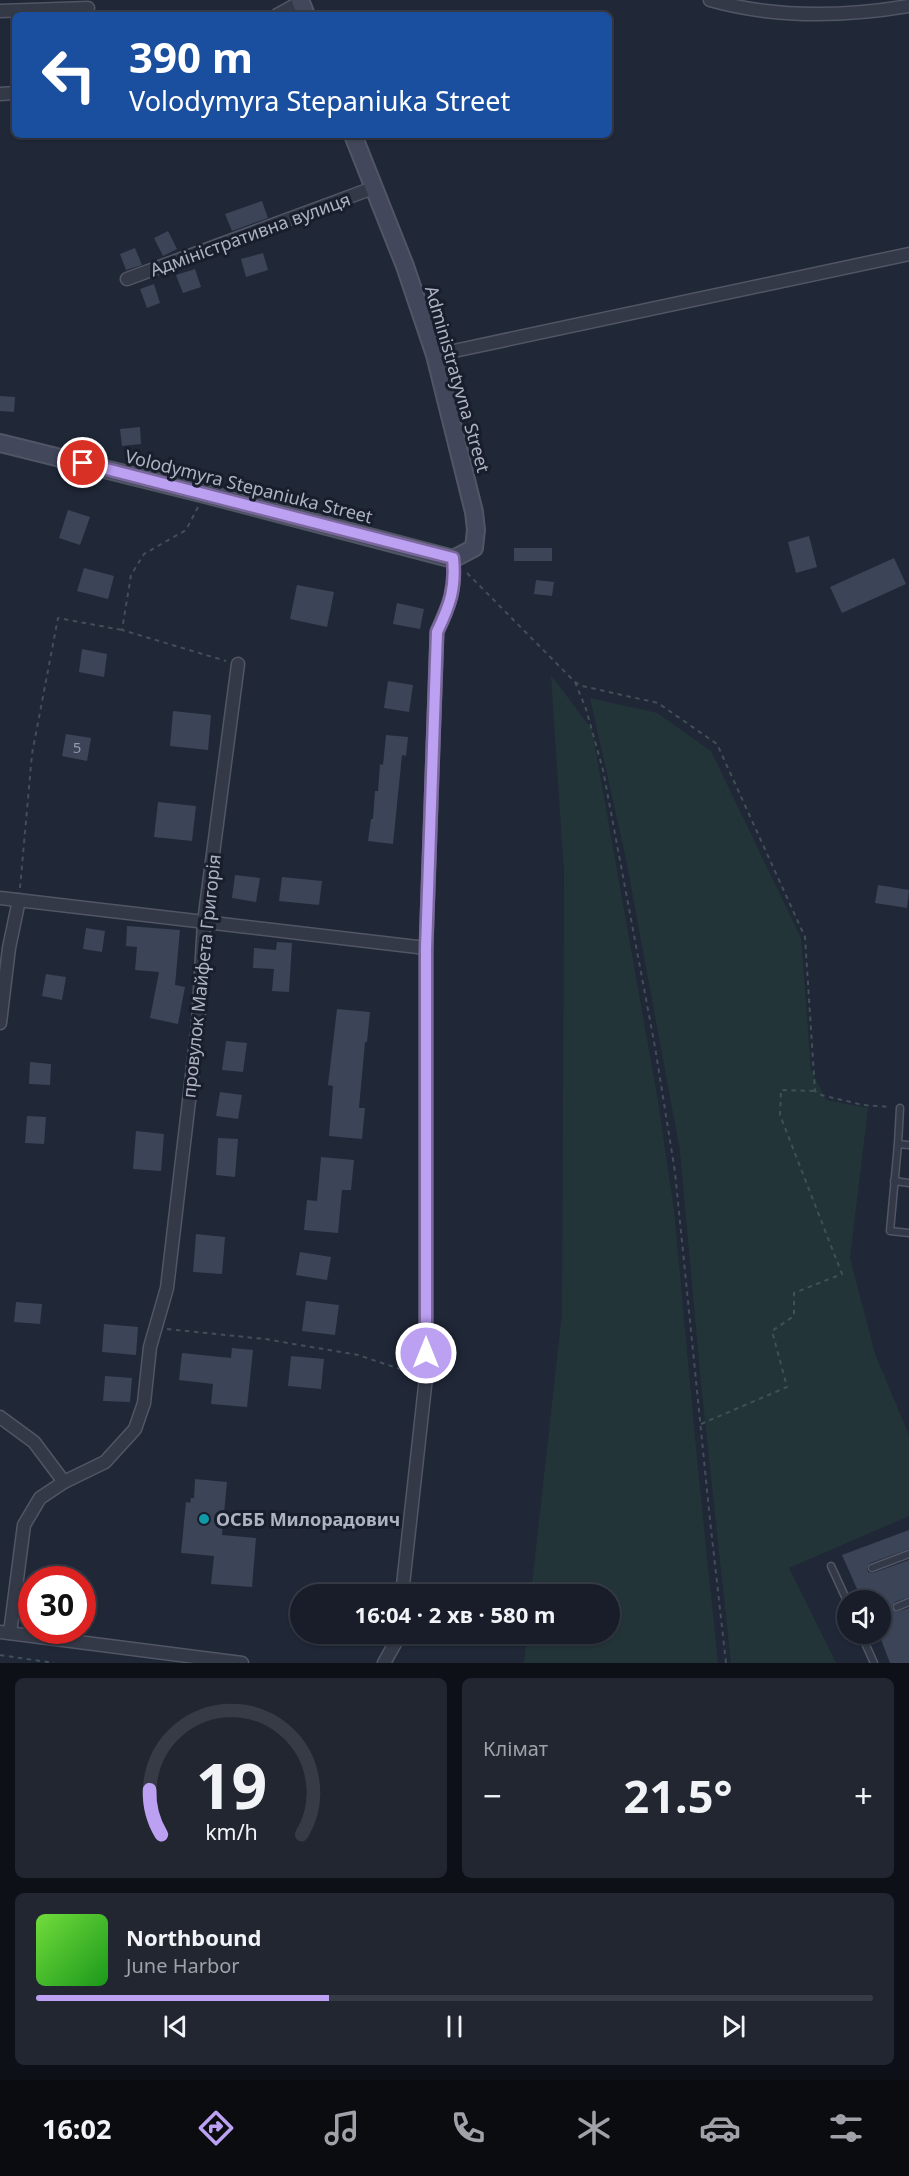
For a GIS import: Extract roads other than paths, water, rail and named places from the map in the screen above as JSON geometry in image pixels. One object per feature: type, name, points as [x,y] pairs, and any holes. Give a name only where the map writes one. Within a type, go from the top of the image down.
[{"type":"street","points":[[710,0],[769,12],[827,14],[909,6]]},
{"type":"street","points":[[285,12],[302,6]]},
{"type":"street","points":[[0,11],[88,8]]},
{"type":"street","name":"Administratyvna Street","points":[[353,138],[405,266],[435,355],[474,512],[476,530],[474,548],[453,558]]},
{"type":"street","name":"Адміністративна вулиця","points":[[127,279],[373,188]]},
{"type":"street","points":[[435,355],[909,254]]},
{"type":"street","name":"Volodymyra Stepaniuka Street","points":[[0,443],[453,558]]},
{"type":"street","points":[[403,1584],[426,1377],[426,948],[437,632],[451,601],[455,575],[453,558]]},
{"type":"street","name":"провулок Майфета Григорія","points":[[5,1632],[24,1525],[40,1498],[64,1482],[105,1462],[135,1429],[144,1403],[150,1347],[167,1288],[198,1024],[204,922],[238,664]]},
{"type":"street","points":[[0,898],[426,948]]},
{"type":"street","points":[[0,1023],[9,948],[19,900]]},
{"type":"street","points":[[0,1417],[34,1442],[64,1482]]},
{"type":"street","points":[[5,1632],[242,1663]]},
{"type":"street","points":[[384,1663],[395,1644]]},
{"type":"lane","points":[[900,1108],[890,1231],[909,1233]]},
{"type":"lane","points":[[898,1144],[909,1145]]},
{"type":"lane","points":[[894,1181],[909,1183]]},
{"type":"lane","points":[[873,1568],[909,1554]]},
{"type":"lane","points":[[831,1566],[842,1590]]},
{"type":"lane","points":[[897,1607],[909,1602]]},
{"type":"lane","points":[[865,1644],[874,1663]]},
{"type":"place","name":"ОСББ Милорадович","points":[[204,1519]]}]
